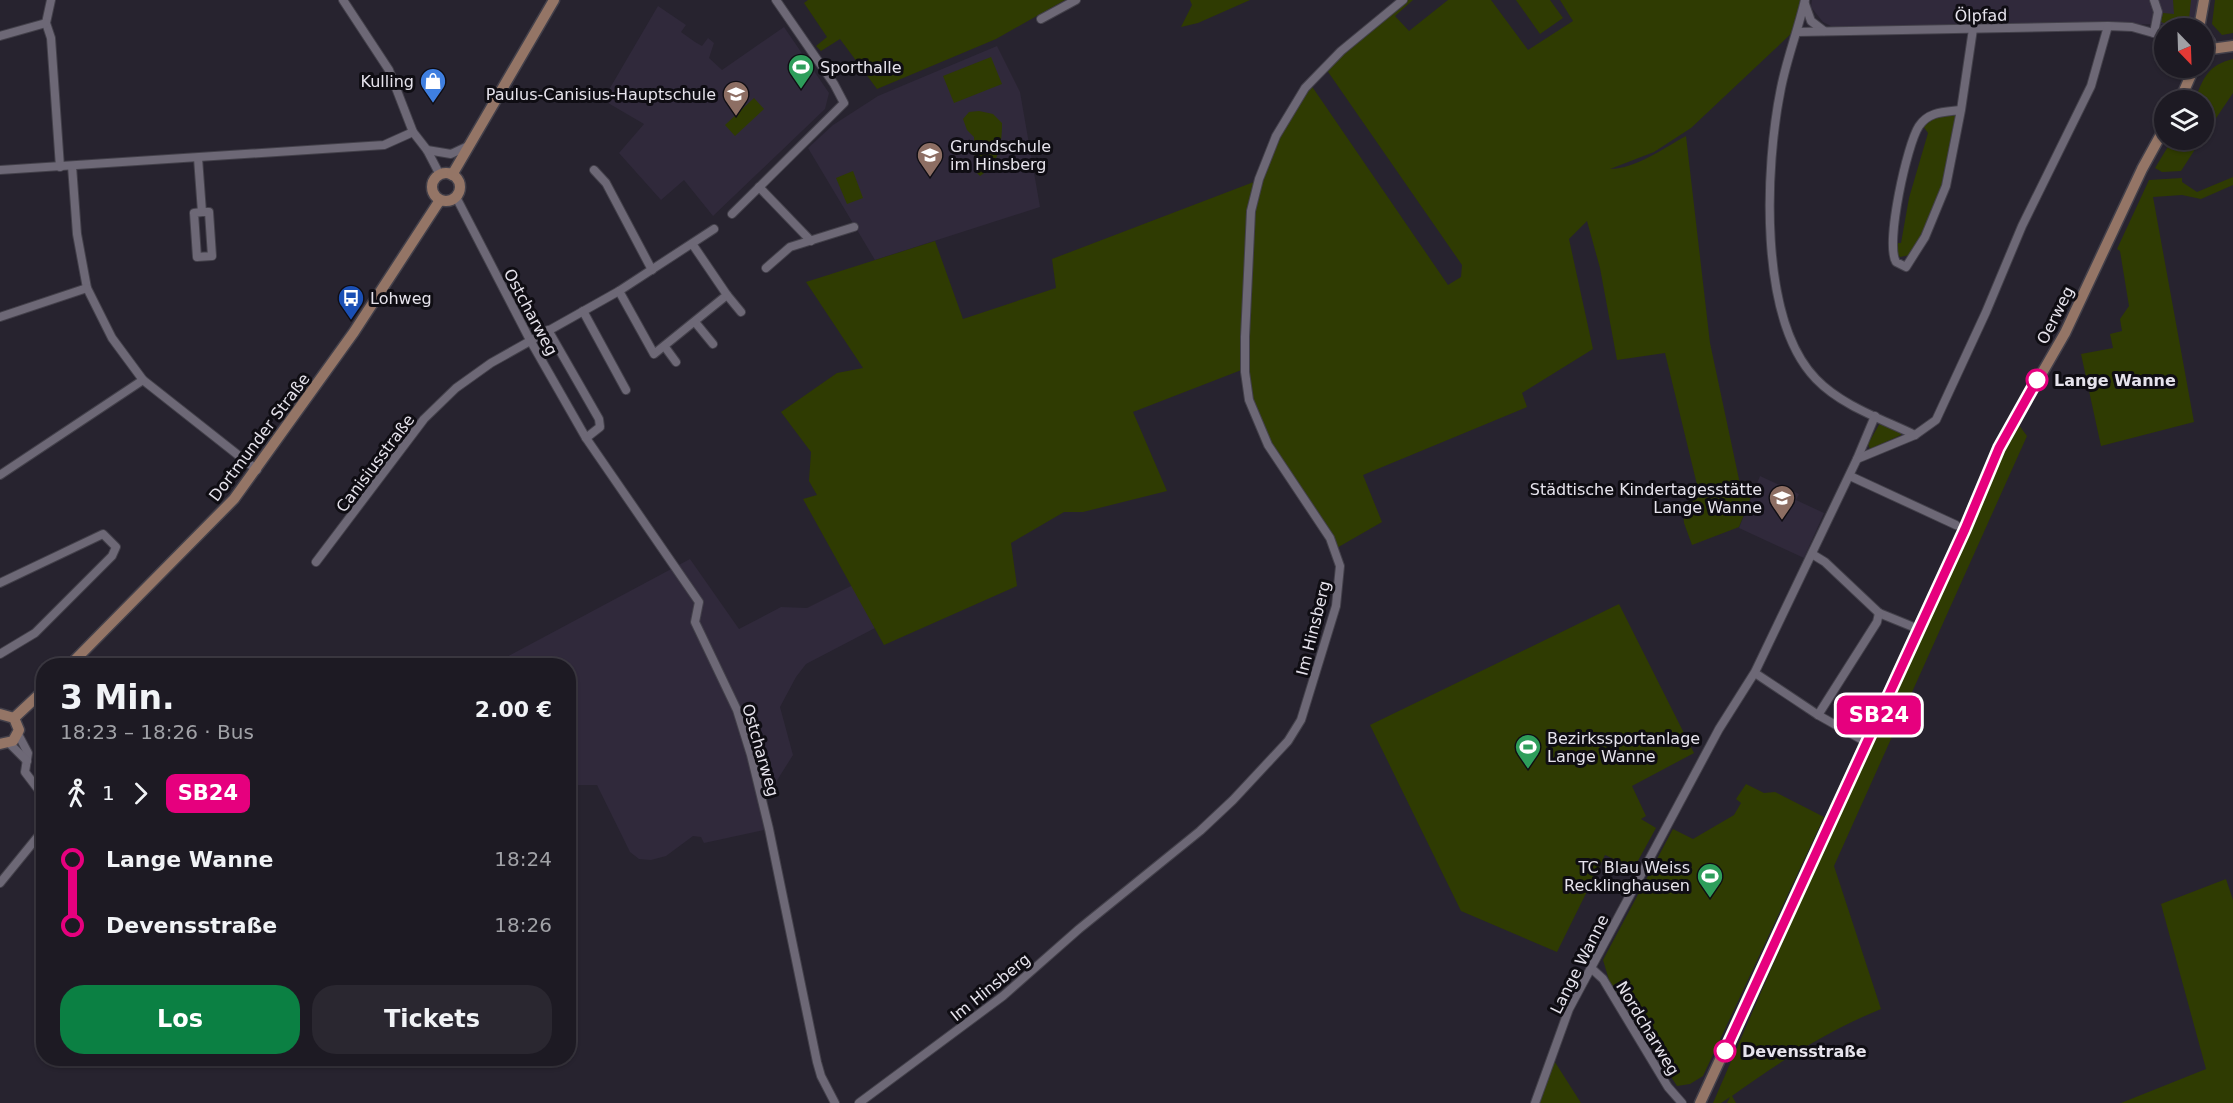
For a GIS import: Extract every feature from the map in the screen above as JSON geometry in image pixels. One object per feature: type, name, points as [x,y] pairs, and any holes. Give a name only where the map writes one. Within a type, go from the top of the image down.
[{"type":"main road","points":[[446,175],[459,185],[456,197],[450,200],[440,200],[434,195],[432,187],[434,180],[446,175],[470,145],[554,0]]},
{"type":"main road","points":[[2201,18],[2204,0]]},
{"type":"main road","points":[[2214,49],[2233,46]]},
{"type":"main road","name":"Oerweg","points":[[1700,1103],[1999,448],[2065,333],[2154,147]]},
{"type":"main road","name":"Dortmunder Straße","points":[[77,658],[203,533],[257,470],[354,332],[440,200]]},
{"type":"main road","points":[[14,718],[36,697]]},
{"type":"main road","points":[[0,714],[14,718],[18,725],[18,734],[5,744]]},
{"type":"street","points":[[51,0],[46,23],[51,38],[60,166]]},
{"type":"street","points":[[732,214],[844,103],[843,96],[776,0]]},
{"type":"street","points":[[1041,19],[1076,0]]},
{"type":"street","name":"Im Hinsberg","points":[[860,1103],[1004,996],[1079,929],[1200,831],[1233,800],[1280,749],[1301,720],[1336,606],[1340,566],[1330,538],[1268,445],[1249,400],[1245,372],[1245,337],[1251,211],[1259,179],[1276,136],[1305,88],[1341,51],[1403,0]]},
{"type":"street","points":[[2154,0],[2158,12],[2157,18]]},
{"type":"street","points":[[345,1],[389,70],[413,132],[446,175]]},
{"type":"street","points":[[1805,1],[1811,21],[1824,32]]},
{"type":"street","points":[[1805,1],[1781,88],[1771,181],[1771,234],[1781,315],[1801,361],[1816,380],[1838,399],[1915,435]]},
{"type":"street","points":[[0,36],[46,23]]},
{"type":"street","points":[[1857,459],[1915,435],[1936,420],[1986,312],[2022,226],[2091,86],[2108,26]]},
{"type":"street","name":"Ölpfad","points":[[1797,32],[2108,26],[2132,27],[2154,33]]},
{"type":"street","points":[[1961,110],[1935,113],[1919,127],[1899,192],[1891,245],[1896,262],[1906,267],[1925,237],[1946,186],[1961,110],[1973,29]]},
{"type":"street","points":[[0,170],[384,145],[413,132]]},
{"type":"street","points":[[427,150],[451,154],[470,145]]},
{"type":"street","points":[[198,158],[202,212]]},
{"type":"street","points":[[72,166],[77,234],[87,288],[112,338],[142,380],[257,470]]},
{"type":"street","points":[[594,170],[606,183],[652,270]]},
{"type":"street","points":[[759,187],[810,241]]},
{"type":"street","name":"Ostcharweg","points":[[456,197],[530,340],[586,438],[699,602],[695,622],[737,710],[751,755],[769,829],[817,1062],[821,1076],[835,1103]]},
{"type":"street","points":[[202,212],[209,212],[212,256],[197,257],[194,213],[202,212]]},
{"type":"street","points":[[766,268],[790,247],[854,227]]},
{"type":"street","name":"Canisiusstraße","points":[[316,562],[424,419],[456,388],[530,340],[619,291],[693,245],[714,229]]},
{"type":"street","points":[[693,245],[741,312]]},
{"type":"street","points":[[0,317],[87,288]]},
{"type":"street","points":[[619,291],[654,354],[727,295]]},
{"type":"street","points":[[583,311],[626,390]]},
{"type":"street","points":[[695,322],[713,344]]},
{"type":"street","name":"Ostcharweg","points":[[549,330],[599,419],[600,427],[586,438]]},
{"type":"street","points":[[664,347],[676,362]]},
{"type":"street","points":[[0,476],[142,380]]},
{"type":"street","name":"Lange Wanne","points":[[1535,1103],[1569,1009],[1719,729],[1755,672],[1850,476],[1875,416]]},
{"type":"street","points":[[1850,476],[1956,525]]},
{"type":"street","points":[[0,584],[103,534],[116,547],[112,556],[35,633],[0,654]]},
{"type":"street","points":[[1812,554],[1825,562],[1879,613],[1911,626]]},
{"type":"street","points":[[1818,715],[1877,622],[1879,613]]},
{"type":"street","points":[[1758,675],[1818,715],[1866,742]]},
{"type":"street","points":[[18,734],[28,751],[25,772],[36,786]]},
{"type":"street","points":[[5,744],[27,761]]},
{"type":"street","points":[[0,883],[36,839]]},
{"type":"street","name":"Nordcharweg","points":[[1591,968],[1603,979],[1668,1087],[1682,1103]]},
{"type":"shaded area","points":[[1812,0],[2199,0],[2198,18],[2154,18],[2154,24],[1835,28],[1823,22],[1811,7]]},
{"type":"shaded area","name":"Paulus-Canisius-Hauptschule","points":[[658,6],[686,25],[681,32],[695,42],[702,46],[708,38],[714,43],[709,58],[722,70],[784,27],[829,93],[825,109],[713,216],[684,180],[661,200],[619,153],[644,124],[603,100]]},
{"type":"shaded area","name":"Grundschule im Hinsberg","points":[[997,46],[1020,92],[1040,207],[875,260],[808,148],[833,125],[878,96]]},
{"type":"shaded area","name":"Städtische Kindertagesstätte Lange Wanne","points":[[1760,476],[1799,494],[1796,500],[1824,513],[1804,558],[1739,528]]},
{"type":"shaded area","points":[[690,559],[739,629],[781,607],[807,608],[853,585],[875,628],[806,664],[796,677],[780,707],[793,755],[764,801],[769,829],[704,843],[701,837],[693,836],[666,856],[651,860],[639,859],[630,852],[597,785],[576,785],[576,658],[505,658]]},
{"type":"green space","points":[[808,0],[1065,0],[996,39],[877,89],[840,39],[821,51],[816,46],[827,37],[804,3]]},
{"type":"green space","points":[[1190,0],[1250,0],[1198,23],[1181,27],[1192,5]]},
{"type":"green space","points":[[1403,0],[1413,0],[1395,16],[1409,31],[1448,0],[1491,0],[1528,50],[1573,21],[1560,0],[1800,0],[1795,30],[1691,128],[1654,152],[1610,169],[1639,162],[1686,136],[1710,343],[1740,484],[1745,481],[1755,487],[1739,527],[1692,545],[1684,523],[1682,503],[1700,497],[1665,353],[1617,360],[1600,268],[1587,221],[1569,239],[1593,349],[1522,393],[1527,407],[1363,475],[1382,522],[1335,549],[1255,417],[1244,369],[1133,412],[1167,491],[1083,512],[1064,512],[1011,543],[1017,586],[884,645],[803,499],[817,495],[809,481],[811,452],[781,412],[837,373],[863,368],[806,282],[935,241],[963,319],[1056,288],[1052,259],[1259,180],[1276,136],[1311,85],[1448,285],[1461,277],[1462,265],[1324,66]]},
{"type":"green space","points":[[1516,0],[1550,0],[1563,18],[1540,34]]},
{"type":"green space","points":[[2173,0],[2191,0],[2189,18],[2162,18],[2163,13],[2174,14]]},
{"type":"green space","points":[[2215,0],[2233,0],[2233,33],[2222,35],[2214,26]]},
{"type":"green space","points":[[991,57],[1002,84],[954,103],[943,76]]},
{"type":"green space","points":[[2233,59],[2233,93],[2214,121],[2214,90],[2199,90],[2205,78],[2214,78],[2214,68]]},
{"type":"green space","points":[[754,98],[764,109],[735,136],[725,125]]},
{"type":"green space","points":[[979,111],[993,114],[1002,123],[998,153],[991,166],[980,176],[975,171],[974,137],[967,130],[963,119],[969,112]]},
{"type":"green space","points":[[1955,115],[1954,143],[1943,182],[1915,249],[1910,255],[1900,257],[1894,243],[1901,243],[1909,198],[1928,133],[1923,126],[1932,118]]},
{"type":"green space","points":[[2166,150],[2195,150],[2181,171],[2162,172],[2155,168]]},
{"type":"green space","points":[[853,171],[863,198],[847,204],[836,178]]},
{"type":"green space","points":[[2233,177],[2233,185],[2201,199],[2182,195],[2153,197],[2194,422],[2101,446],[2081,354],[2113,348],[2110,334],[2122,331],[2120,319],[2129,306],[2120,251],[2117,249],[2149,180],[2182,178],[2182,182],[2197,192]]},
{"type":"green space","points":[[2016,421],[2027,436],[1834,866],[1881,1009],[1823,1037],[1786,1059],[1732,1096],[1736,1103],[1727,1103],[1730,1097],[1721,1103],[1713,1103],[1869,743]]},
{"type":"green space","points":[[1880,423],[1901,431],[1901,435],[1870,449],[1868,444]]},
{"type":"green space","name":"Bezirkssportanlage Lange Wanne","points":[[1619,604],[1694,753],[1632,786],[1646,816],[1641,819],[1656,828],[1634,868],[1605,855],[1557,952],[1461,911],[1370,725]]},
{"type":"green space","name":"TC Blau Weiss Recklinghausen","points":[[1746,784],[1764,793],[1775,792],[1824,817],[1703,1076],[1690,1084],[1677,1086],[1609,980],[1603,960],[1673,829],[1693,839],[1734,815],[1741,803],[1736,799]]},
{"type":"green space","points":[[2226,879],[2233,900],[2233,1103],[2121,1103],[2206,1069],[2161,904]]},
{"type":"green space","points":[[1553,1059],[1581,1103],[1540,1103]]},
{"type":"bus line","name":"SB24","points":[[1725,1051],[1965,529],[1999,448],[2037,380]]},
{"type":"place","name":"Sporthalle","points":[[801,90]]},
{"type":"place","name":"Kulling","points":[[433,104]]},
{"type":"place","name":"Paulus-Canisius-Hauptschule","points":[[736,117]]},
{"type":"place","name":"Grundschule im Hinsberg","points":[[930,178]]},
{"type":"place","name":"Lohweg","points":[[351,321]]},
{"type":"place","name":"Lange Wanne","points":[[2037,380]]},
{"type":"place","name":"Städtische Kindertagesstätte Lange Wanne","points":[[1782,521]]},
{"type":"place","name":"Bezirkssportanlage Lange Wanne","points":[[1528,770]]},
{"type":"place","name":"TC Blau Weiss Recklinghausen","points":[[1710,899]]},
{"type":"place","name":"Devensstraße","points":[[1725,1051]]}]
